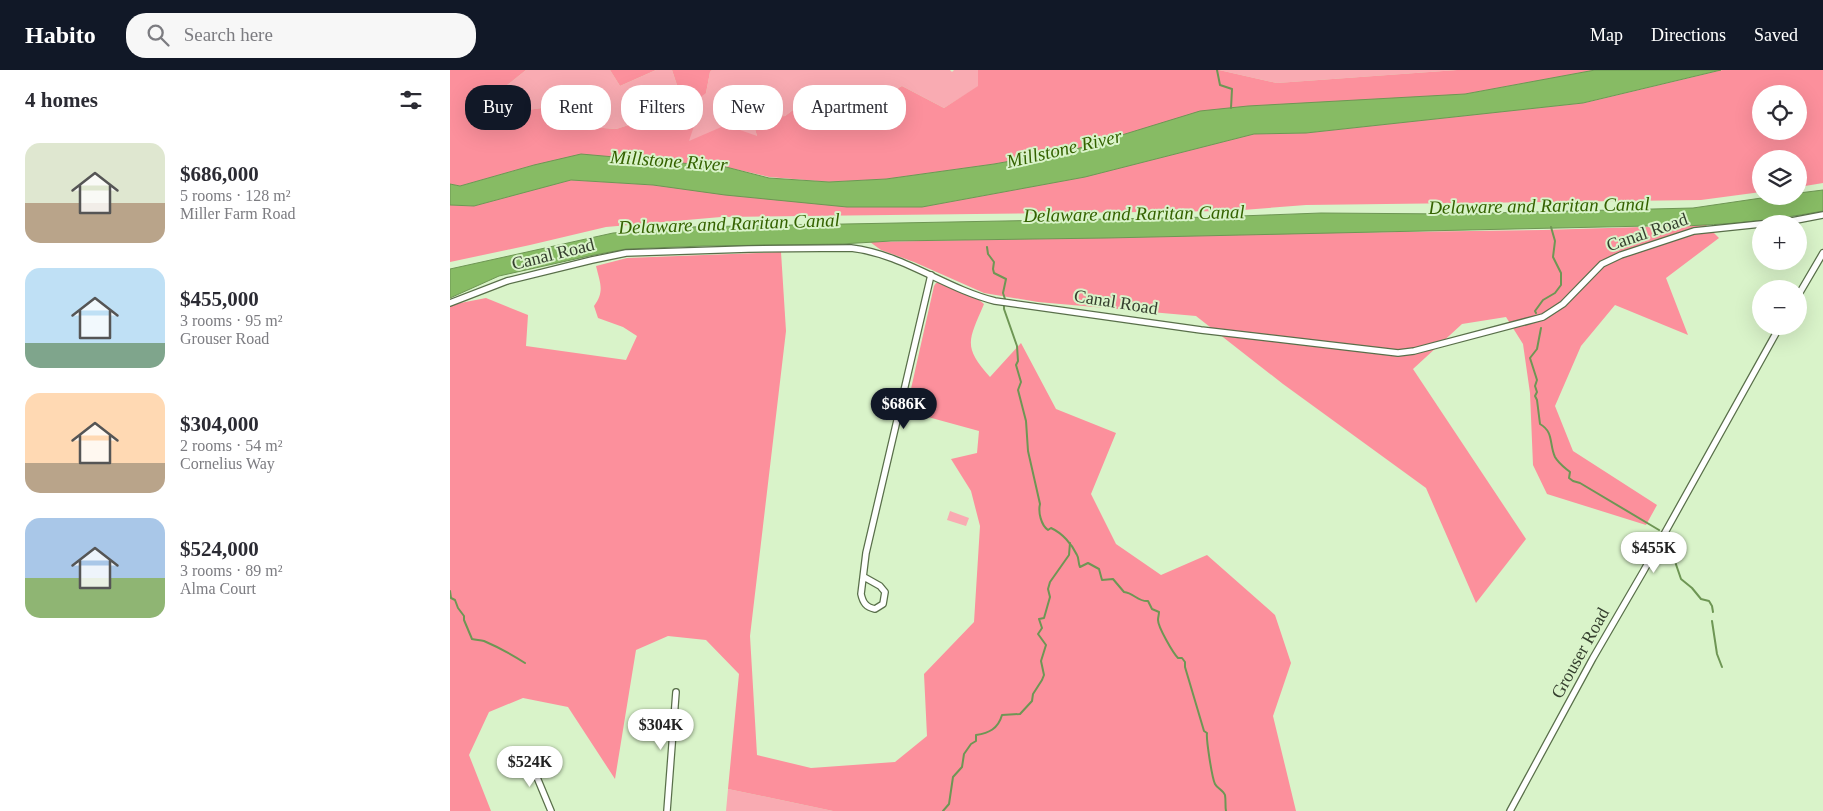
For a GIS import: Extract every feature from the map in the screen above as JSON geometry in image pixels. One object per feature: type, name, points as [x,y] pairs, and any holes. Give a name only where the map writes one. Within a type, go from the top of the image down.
[{"type":"street","name":"Canal Road","points":[[1807,218],[1823,215]]},
{"type":"street","name":"Canal Road","points":[[450,303],[497,284],[539,272],[602,258],[651,252],[851,248],[872,253],[980,296],[1005,302],[1192,329],[1398,353],[1414,351],[1543,318],[1563,304],[1602,264],[1621,254],[1694,231],[1752,225]]},
{"type":"street","points":[[1807,280],[1823,253]]},
{"type":"street","points":[[864,577],[880,586],[885,592],[883,604],[875,609],[867,607],[862,600],[861,594],[870,530],[931,275]]},
{"type":"street","name":"Grouser Road","points":[[1510,811],[1593,658],[1644,572],[1775,335]]},
{"type":"street","points":[[667,811],[676,692]]},
{"type":"street","points":[[531,757],[536,775],[551,811]]},
{"type":"shaded area","points":[[450,70],[526,70],[507,85],[465,85],[465,130],[531,130],[531,109],[541,108],[541,130],[611,130],[621,127],[621,130],[693,130],[689,141],[714,130],[740,130],[757,136],[755,130],[783,130],[783,116],[793,110],[793,130],[906,130],[906,88],[944,108],[978,86],[978,70],[1219,70],[1277,83],[1457,70],[1595,70],[1465,94],[1139,130],[1073,150],[994,164],[886,179],[829,182],[769,177],[726,167],[534,165],[460,186],[450,184]]},
{"type":"shaded area","points":[[526,70],[610,70],[621,86],[621,127],[611,129],[611,85],[541,85],[541,108],[531,109],[531,85],[507,85]]},
{"type":"shaded area","points":[[610,70],[656,70],[621,85]]},
{"type":"shaded area","points":[[656,70],[672,70],[677,85],[622,85]]},
{"type":"shaded area","points":[[672,70],[712,70],[706,93],[703,95],[703,85],[677,85]]},
{"type":"shaded area","points":[[712,70],[950,70],[952,72],[954,70],[978,70],[979,86],[944,108],[906,88],[906,85],[793,85],[793,110],[783,116],[783,85],[713,85],[713,130],[755,130],[757,136],[688,142],[682,130],[703,130],[703,93],[706,93]]},
{"type":"shaded area","points":[[1219,70],[1457,70],[1277,83]]},
{"type":"shaded area","points":[[1595,70],[1721,70],[1583,103],[1306,133],[1254,134],[1085,177],[922,207],[847,207],[725,195],[653,185],[571,180],[474,206],[450,205],[450,184],[460,186],[581,154],[726,167],[769,178],[829,182],[886,179],[994,164],[1073,150],[1200,111],[1248,106],[1465,94]]},
{"type":"shaded area","points":[[1722,70],[1823,70],[1823,183],[1807,186],[1807,150],[1752,150],[1752,193],[1701,200],[1306,205],[1230,211],[721,217],[606,227],[450,262],[450,205],[474,206],[571,180],[922,207],[1085,177],[1254,134],[1306,133],[1584,103]]},
{"type":"shaded area","points":[[1823,190],[1823,211],[1798,215],[1752,215],[1752,221],[1714,225],[891,241],[626,249],[499,276],[450,298],[450,269],[613,233],[688,227],[1213,217],[1321,213],[1451,214],[1693,208],[1752,199],[1752,205],[1807,205],[1807,192]]},
{"type":"shaded area","points":[[1706,225],[1719,238],[1666,278],[1688,335],[1615,305],[1581,346],[1555,406],[1573,451],[1657,505],[1646,525],[1547,494],[1533,465],[1530,393],[1523,344],[1506,317],[1462,324],[1413,369],[1526,539],[1476,603],[1426,488],[1283,384],[1196,316],[1038,302],[984,293],[914,262],[881,250],[870,242],[1543,230]]},
{"type":"shaded area","points":[[781,252],[786,331],[750,636],[757,755],[811,768],[895,762],[927,736],[924,674],[974,622],[980,526],[971,491],[951,459],[977,453],[979,431],[906,411],[934,286],[936,283],[940,283],[978,299],[984,304],[971,342],[975,358],[990,377],[1021,343],[1056,409],[1116,433],[1091,494],[1116,544],[1161,575],[1207,555],[1275,615],[1291,663],[1273,716],[1296,811],[833,811],[728,789],[739,674],[706,640],[668,636],[636,650],[615,779],[568,707],[523,698],[489,712],[469,755],[491,811],[450,811],[450,305],[486,298],[528,315],[526,346],[626,360],[637,336],[623,327],[598,318],[594,306],[600,296],[601,287],[596,266],[627,258]]},
{"type":"shaded area","points":[[950,511],[969,518],[966,526],[947,520]]},
{"type":"shaded area","points":[[728,789],[833,811],[726,811]]},
{"type":"waterway","points":[[1217,70],[1220,85],[1232,89],[1231,108]]},
{"type":"waterway","points":[[1536,313],[1535,311],[1543,300],[1555,293],[1561,285],[1561,273],[1553,257],[1555,241],[1551,227]]},
{"type":"waterway","points":[[987,247],[988,254],[994,262],[994,273],[1006,279],[1003,293],[1005,299]]},
{"type":"waterway","points":[[1004,305],[1017,346],[1018,361],[1016,365],[1021,382],[1018,390],[1026,421],[1028,451],[1040,504],[1042,522],[1048,530],[1051,528],[1055,530],[1069,543],[1078,556],[1080,567],[1088,563],[1099,569],[1102,580],[1113,579],[1124,592],[1141,600],[1148,601],[1152,609],[1159,612],[1158,620],[1169,646],[1178,658],[1182,658],[1185,662],[1204,731],[1207,733],[1208,750],[1214,780],[1225,795],[1226,811]]},
{"type":"waterway","points":[[1541,328],[1537,349],[1530,358],[1537,380],[1535,396],[1540,424],[1549,435],[1555,457],[1570,472],[1569,478],[1573,481],[1580,483],[1659,530]]},
{"type":"waterway","points":[[1669,535],[1669,544],[1681,579],[1701,599],[1709,601],[1713,612]]},
{"type":"waterway","points":[[943,811],[949,804],[953,777],[962,767],[964,754],[971,744],[976,741],[976,735],[992,730],[998,724],[1002,715],[1020,714],[1032,701],[1033,694],[1042,680],[1044,675],[1041,661],[1046,645],[1038,634],[1042,628],[1039,619],[1044,618],[1050,597],[1048,589],[1050,582],[1069,555],[1070,543]]},
{"type":"waterway","points":[[450,591],[451,598],[455,600],[464,616],[472,639],[489,643],[525,663]]},
{"type":"waterway","points":[[1712,621],[1717,654],[1722,667]]},
{"type":"water label","name":"Millstone River","points":[[1064,148]]},
{"type":"water label","name":"Millstone River","points":[[669,160]]},
{"type":"water label","name":"Delaware and Raritan Canal","points":[[1539,205]]},
{"type":"water label","name":"Delaware and Raritan Canal","points":[[1134,213]]},
{"type":"water label","name":"Delaware and Raritan Canal","points":[[729,223]]}]
